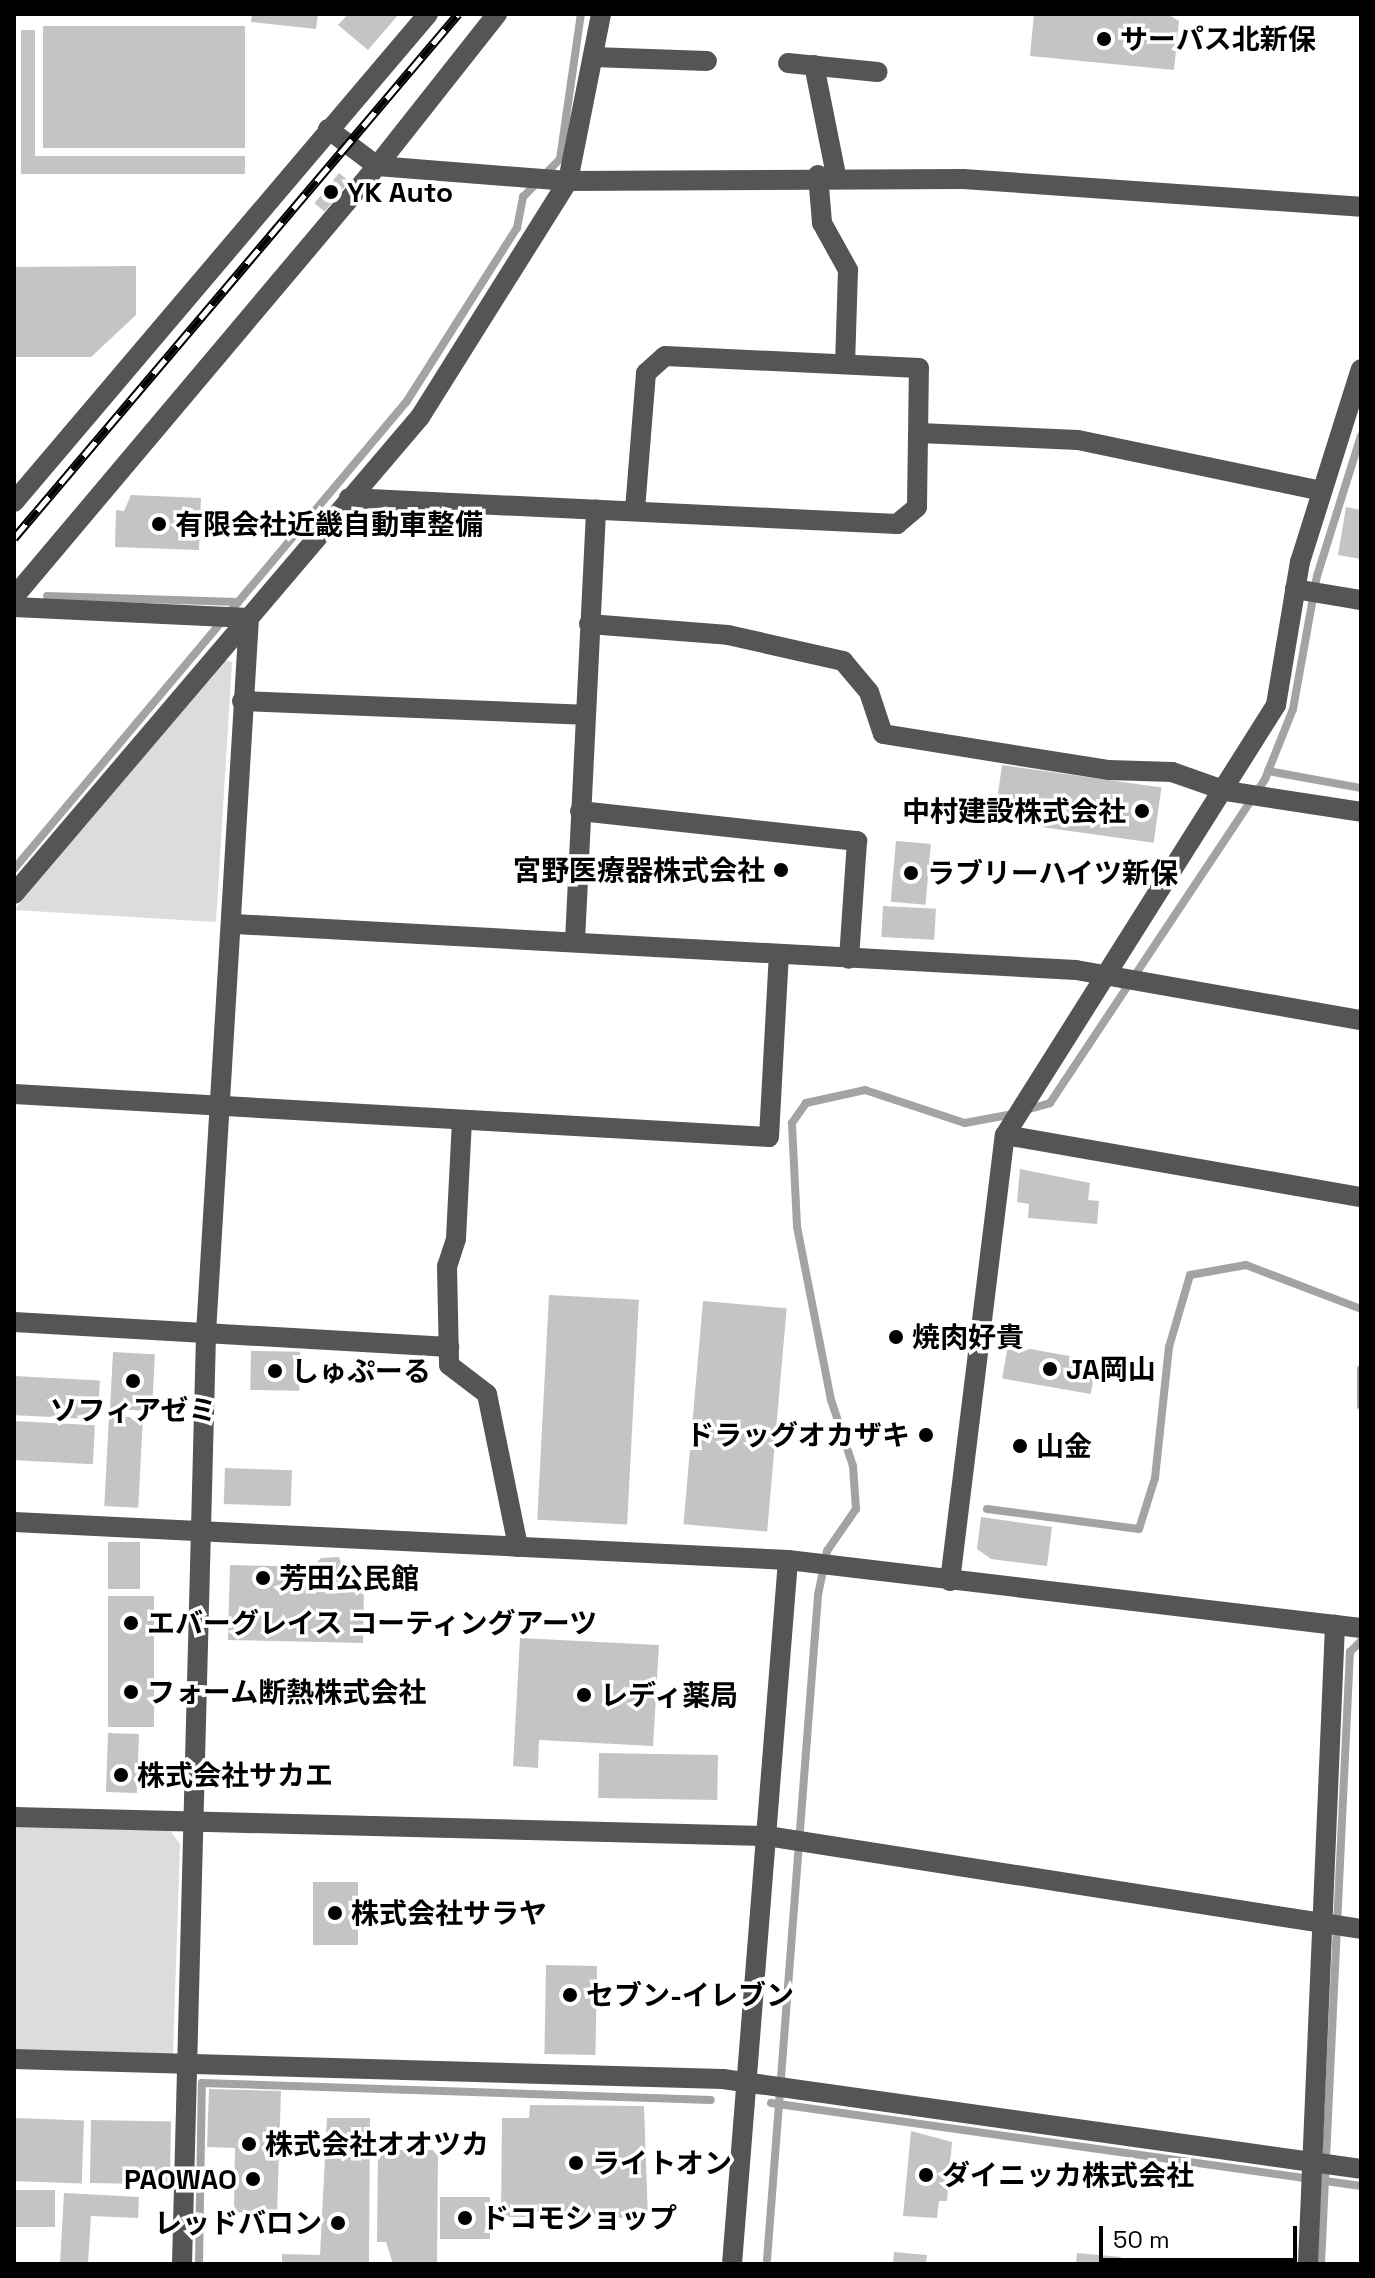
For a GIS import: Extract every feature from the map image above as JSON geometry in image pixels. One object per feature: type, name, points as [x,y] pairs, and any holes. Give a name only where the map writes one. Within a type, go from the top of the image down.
[{"type":"street","points":[[14,502],[428,14]]},
{"type":"street","points":[[14,597],[377,166],[497,14]]},
{"type":"street","points":[[14,894],[233,617],[349,498],[420,417],[552,179],[593,57],[601,14]]},
{"type":"street","points":[[593,57],[707,61]]},
{"type":"street","points":[[788,63],[878,72]]},
{"type":"street","points":[[814,65],[827,175],[822,223],[848,270],[845,364]]},
{"type":"street","points":[[328,129],[377,166],[552,179],[827,175],[1361,207]]},
{"type":"street","points":[[349,498],[897,524],[917,507],[919,368],[665,356],[646,373],[635,510]]},
{"type":"street","points":[[950,1581],[1011,1121],[1123,977],[1244,794],[1276,705],[1308,591],[1322,491],[1357,414],[1361,369]]},
{"type":"street","points":[[919,433],[1078,440],[1322,491]]},
{"type":"street","points":[[575,941],[596,510]]},
{"type":"street","points":[[1308,591],[1361,600]]},
{"type":"street","points":[[14,607],[233,617]]},
{"type":"street","points":[[182,2264],[190,1823],[206,1333],[235,924],[242,701],[233,617]]},
{"type":"street","points":[[589,624],[728,635],[843,661],[869,692],[883,734],[1109,770],[1172,772],[1244,794],[1361,812]]},
{"type":"street","points":[[242,701],[584,715]]},
{"type":"street","points":[[580,811],[857,841],[849,959]]},
{"type":"street","points":[[235,924],[575,941],[1123,977],[1361,1020]]},
{"type":"street","points":[[14,1094],[769,1137],[779,954]]},
{"type":"street","points":[[462,1120],[456,1239],[447,1266],[449,1365],[487,1394],[518,1547]]},
{"type":"street","points":[[1011,1121],[1361,1197]]},
{"type":"street","points":[[14,1322],[449,1347]]},
{"type":"street","points":[[14,1522],[788,1560],[1361,1628]]},
{"type":"street","points":[[732,2264],[788,1560]]},
{"type":"street","points":[[1308,2264],[1340,1926],[1335,1625]]},
{"type":"street","points":[[14,1817],[767,1836],[1340,1926]]},
{"type":"street","points":[[14,2059],[748,2081],[1318,2169],[1361,2169]]},
{"type":"shaded area","points":[[223,660],[232,662],[216,922],[14,910]]},
{"type":"shaded area","points":[[14,1823],[169,1829],[180,1844],[173,2055],[14,2049]]},
{"type":"building","points":[[252,14],[318,14],[316,29],[251,22]]},
{"type":"building","points":[[348,14],[399,14],[368,50],[338,25]]},
{"type":"building","name":"サーパス北新保","points":[[1034,14],[1167,14],[1179,21],[1174,70],[1030,56]]},
{"type":"building","points":[[43,26],[245,26],[245,148],[43,148]]},
{"type":"building","points":[[21,30],[35,30],[35,156],[245,156],[245,174],[21,174]]},
{"type":"building","name":"YK Auto","points":[[339,173],[349,181],[325,211],[314,203]]},
{"type":"building","points":[[136,266],[136,315],[91,357],[14,357],[14,267]]},
{"type":"building","points":[[131,495],[201,498],[199,550],[115,547],[116,510],[124,511]]},
{"type":"building","points":[[1346,507],[1361,510],[1361,559],[1338,555]]},
{"type":"building","points":[[1002,765],[1161,787],[1154,843],[994,820]]},
{"type":"building","name":"ラブリーハイツ新保","points":[[896,841],[931,844],[926,905],[891,902]]},
{"type":"building","name":"ラブリーハイツ新保","points":[[883,906],[936,909],[934,940],[881,937]]},
{"type":"building","points":[[1020,1169],[1090,1183],[1088,1200],[1099,1201],[1097,1224],[1028,1218],[1029,1204],[1017,1202]]},
{"type":"building","points":[[549,1295],[639,1300],[627,1524],[537,1520]]},
{"type":"building","points":[[703,1301],[787,1308],[767,1531],[683,1524]]},
{"type":"building","points":[[1008,1345],[1097,1361],[1091,1394],[1002,1378]]},
{"type":"building","points":[[251,1351],[300,1352],[299,1391],[250,1390]]},
{"type":"building","points":[[113,1352],[155,1354],[152,1411],[110,1409]]},
{"type":"building","points":[[14,1376],[100,1381],[98,1419],[14,1415]]},
{"type":"building","points":[[109,1416],[143,1418],[138,1508],[104,1506]]},
{"type":"building","points":[[14,1421],[95,1425],[93,1464],[14,1460]]},
{"type":"building","points":[[225,1468],[292,1470],[291,1506],[224,1504]]},
{"type":"building","points":[[981,1517],[1052,1527],[1047,1566],[991,1559],[977,1549]]},
{"type":"building","points":[[108,1542],[140,1542],[140,1589],[108,1589]]},
{"type":"building","points":[[339,1557],[352,1589],[364,1590],[363,1643],[228,1640],[230,1565],[312,1567],[321,1558]]},
{"type":"building","points":[[108,1596],[154,1596],[154,1727],[108,1727]]},
{"type":"building","points":[[520,1638],[659,1645],[653,1746],[539,1740],[538,1768],[513,1766]]},
{"type":"building","points":[[108,1733],[139,1734],[137,1793],[106,1792]]},
{"type":"building","points":[[599,1753],[718,1755],[717,1800],[598,1798]]},
{"type":"building","points":[[313,1882],[358,1882],[358,1945],[313,1945]]},
{"type":"building","points":[[546,1965],[597,1966],[595,2055],[544,2054]]},
{"type":"building","points":[[209,2089],[281,2091],[277,2214],[234,2212],[235,2148],[207,2147]]},
{"type":"building","points":[[530,2105],[644,2106],[648,2218],[501,2217],[502,2118],[529,2118]]},
{"type":"building","points":[[14,2118],[84,2120],[82,2183],[14,2181]]},
{"type":"building","points":[[327,2118],[370,2118],[369,2264],[282,2264],[282,2254],[320,2255]]},
{"type":"building","points":[[91,2120],[171,2121],[170,2184],[90,2183]]},
{"type":"building","points":[[911,2131],[952,2142],[947,2201],[939,2201],[937,2218],[903,2216]]},
{"type":"building","points":[[378,2150],[438,2150],[437,2264],[393,2264],[386,2242],[377,2242]]},
{"type":"building","points":[[14,2190],[55,2190],[55,2227],[14,2227]]},
{"type":"building","points":[[64,2193],[139,2197],[138,2218],[91,2216],[88,2264],[60,2264]]},
{"type":"building","points":[[440,2197],[490,2197],[490,2239],[440,2239]]},
{"type":"building","points":[[894,2252],[927,2255],[926,2264],[893,2264]]},
{"type":"building","points":[[1077,2253],[1121,2257],[1120,2264],[1076,2264]]},
{"type":"waterway","points":[[14,869],[407,401],[517,228],[523,197],[560,159],[581,14]]},
{"type":"waterway","points":[[1026,1110],[1050,1103],[1265,779],[1293,709],[1317,576],[1361,436]]},
{"type":"waterway","points":[[47,596],[238,602]]},
{"type":"waterway","points":[[1268,771],[1361,788]]},
{"type":"waterway","points":[[767,2260],[818,1595],[827,1551],[856,1509],[853,1466],[831,1400],[797,1226],[792,1123],[806,1103],[865,1090],[965,1123],[1013,1114]]},
{"type":"waterway","points":[[987,1509],[1139,1529],[1155,1478],[1169,1347],[1190,1275],[1246,1265],[1361,1309]]},
{"type":"waterway","points":[[1361,1369],[1361,1406]]},
{"type":"waterway","points":[[1321,2264],[1350,1652],[1360,1642]]},
{"type":"waterway","points":[[199,2264],[202,2083],[711,2100]]},
{"type":"waterway","points":[[771,2103],[1361,2186]]},
{"type":"railway","points":[[14,538],[458,14]]},
{"type":"place","name":"サーパス北新保","points":[[1104,39]]},
{"type":"place","name":"YK Auto","points":[[331,192]]},
{"type":"place","name":"有限会社近畿自動車整備","points":[[159,524]]},
{"type":"place","name":"中村建設株式会社","points":[[1142,811]]},
{"type":"place","name":"宮野医療器株式会社","points":[[781,870]]},
{"type":"place","name":"ラブリーハイツ新保","points":[[911,873]]},
{"type":"place","name":"焼肉好貴","points":[[896,1337]]},
{"type":"place","name":"JA岡山","points":[[1050,1369]]},
{"type":"place","name":"しゅぷーる","points":[[275,1371]]},
{"type":"place","name":"ソフィアゼミ","points":[[133,1381]]},
{"type":"place","name":"ドラッグオカザキ","points":[[926,1435]]},
{"type":"place","name":"山金","points":[[1020,1446]]},
{"type":"place","name":"芳田公民館","points":[[263,1578]]},
{"type":"place","name":"エバーグレイス コーティングアーツ","points":[[131,1623]]},
{"type":"place","name":"フォーム断熱株式会社","points":[[131,1692]]},
{"type":"place","name":"レディ薬局","points":[[584,1695]]},
{"type":"place","name":"株式会社サカエ","points":[[121,1775]]},
{"type":"place","name":"株式会社サラヤ","points":[[335,1913]]},
{"type":"place","name":"セブン-イレブン","points":[[570,1995]]},
{"type":"place","name":"株式会社オオツカ","points":[[249,2144]]},
{"type":"place","name":"ライトオン","points":[[576,2163]]},
{"type":"place","name":"ダイニッカ株式会社","points":[[926,2175]]},
{"type":"place","name":"PAOWAO","points":[[253,2179]]},
{"type":"place","name":"ドコモショップ","points":[[465,2218]]},
{"type":"place","name":"レッドバロン","points":[[338,2223]]}]
